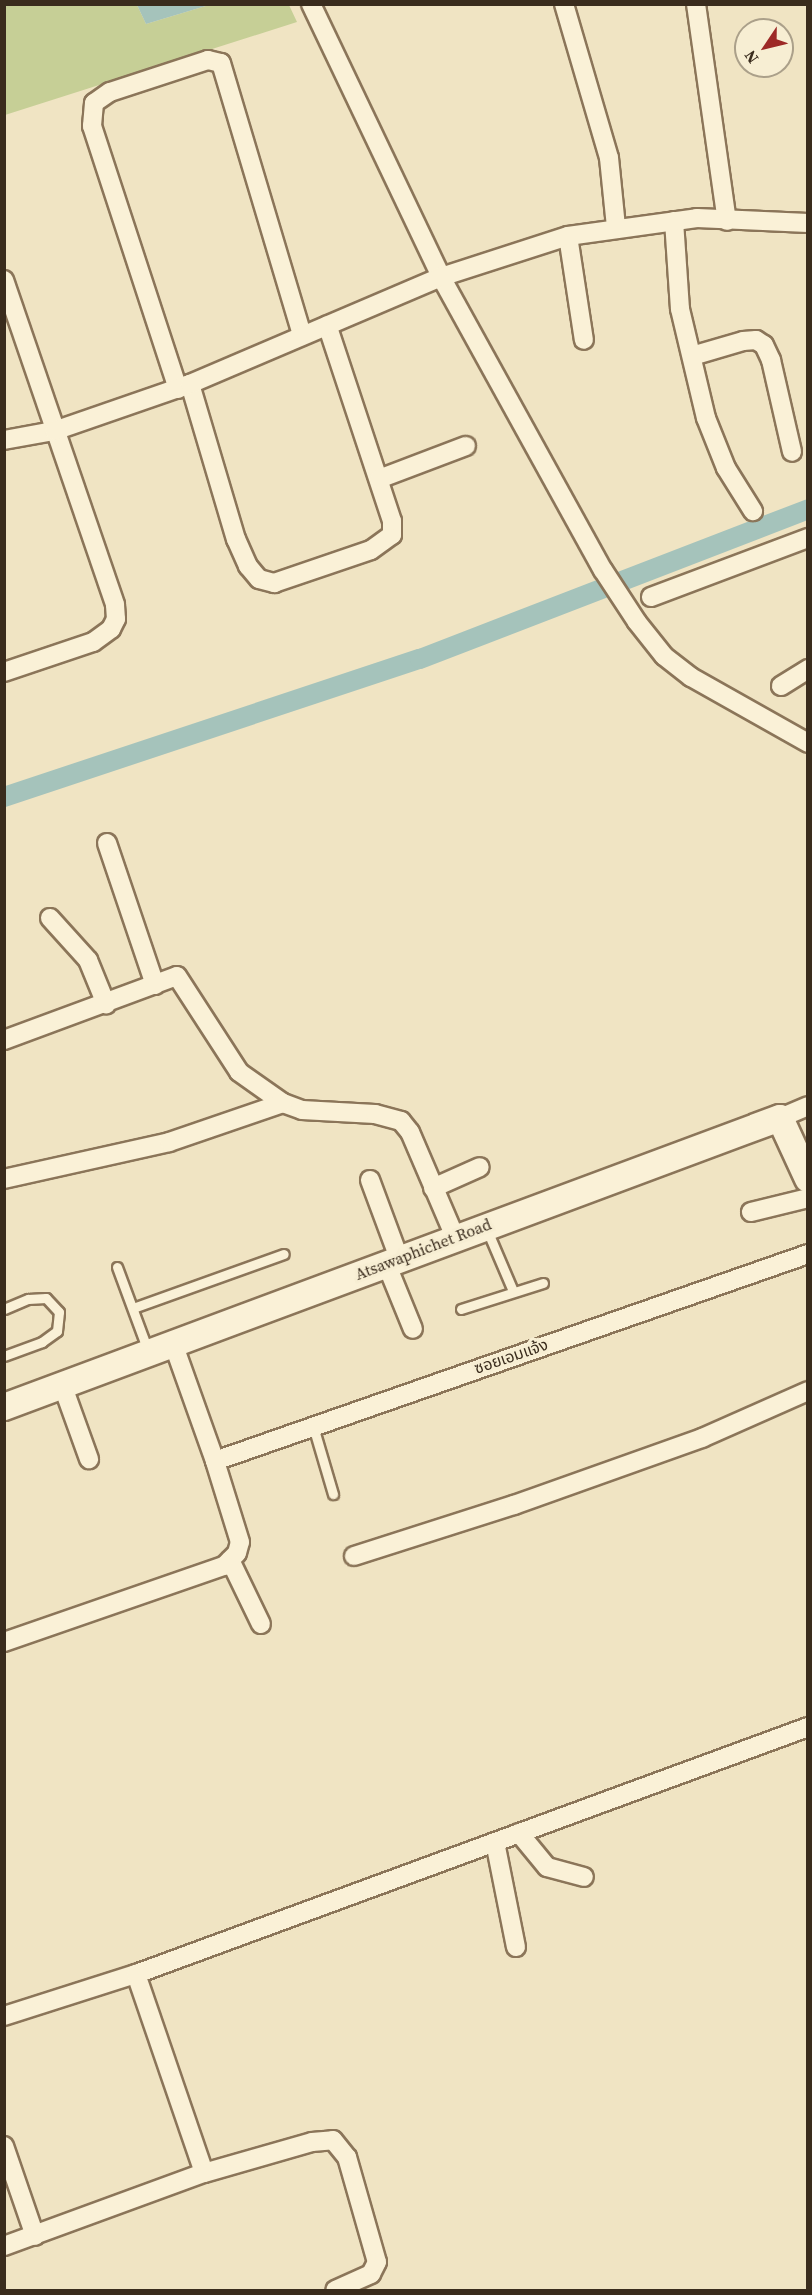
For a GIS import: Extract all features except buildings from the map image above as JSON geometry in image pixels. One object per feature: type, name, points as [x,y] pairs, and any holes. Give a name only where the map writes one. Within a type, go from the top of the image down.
[{"type":"street","points":[[311,4],[441,276],[603,570],[637,622],[664,656],[691,677],[807,743]]},
{"type":"street","points":[[564,4],[609,158],[616,227]]},
{"type":"street","points":[[696,4],[727,221]]},
{"type":"street","points":[[302,334],[221,63],[208,60],[110,92],[94,103],[92,126],[236,539],[248,566],[259,579],[274,583],[385,542],[392,535],[392,521],[379,479],[327,325]]},
{"type":"street","points":[[674,221],[680,309],[706,418],[726,468],[753,511]]},
{"type":"street","points":[[4,440],[54,431],[184,386],[441,276],[568,236],[616,227],[674,221],[807,223]]},
{"type":"street","points":[[568,236],[584,340]]},
{"type":"street","points":[[4,280],[115,605],[116,619],[111,629],[93,642],[4,672]]},
{"type":"street","points":[[692,356],[743,341],[756,340],[764,345],[771,360],[792,452]]},
{"type":"street","points":[[379,479],[466,446]]},
{"type":"street","points":[[651,597],[807,538]]},
{"type":"street","points":[[781,686],[807,669]]},
{"type":"street","points":[[107,843],[155,985]]},
{"type":"street","points":[[50,918],[88,960],[105,1004]]},
{"type":"street","points":[[4,1040],[177,976],[239,1072],[284,1103],[302,1110],[375,1114],[401,1121],[410,1132],[455,1237]]},
{"type":"street","points":[[4,1179],[169,1142],[284,1103]]},
{"type":"street","points":[[807,1106],[780,1118],[807,1179]]},
{"type":"street","name":"Atsawaphichet Road","points":[[4,1407],[393,1260],[780,1118]]},
{"type":"street","points":[[433,1188],[480,1167]]},
{"type":"street","points":[[370,1180],[413,1329]]},
{"type":"street","points":[[751,1212],[807,1198]]},
{"type":"street","name":"ซอยเอมแจ้ง","points":[[215,1461],[807,1254]]},
{"type":"street","points":[[4,1642],[224,1566],[230,1560],[240,1542],[215,1461],[172,1343]]},
{"type":"street","points":[[62,1384],[89,1459]]},
{"type":"street","points":[[354,1556],[692,1442],[807,1391]]},
{"type":"street","points":[[230,1560],[261,1624]]},
{"type":"street","points":[[4,2016],[136,1974],[807,1727]]},
{"type":"street","points":[[519,1833],[547,1867],[584,1877]]},
{"type":"street","points":[[495,1842],[516,1947]]},
{"type":"street","points":[[136,1974],[204,2173]]},
{"type":"street","points":[[4,2246],[204,2173],[312,2142],[333,2140],[347,2157],[377,2262],[371,2274],[335,2290]]},
{"type":"street","points":[[4,2146],[35,2236]]},
{"type":"lane","points":[[486,1226],[513,1291]]},
{"type":"lane","points":[[133,1308],[284,1254]]},
{"type":"lane","points":[[117,1267],[149,1353]]},
{"type":"lane","points":[[460,1309],[543,1283]]},
{"type":"lane","points":[[4,1309],[28,1299],[46,1298],[58,1312],[57,1331],[42,1342],[4,1356]]},
{"type":"lane","points":[[314,1426],[333,1494]]},
{"type":"green space","points":[[5,5],[137,5],[146,24],[209,5],[289,5],[297,22],[5,115]]},
{"type":"water","points":[[137,5],[209,5],[146,24]]},
{"type":"waterway","points":[[4,797],[420,659],[808,509]]}]
